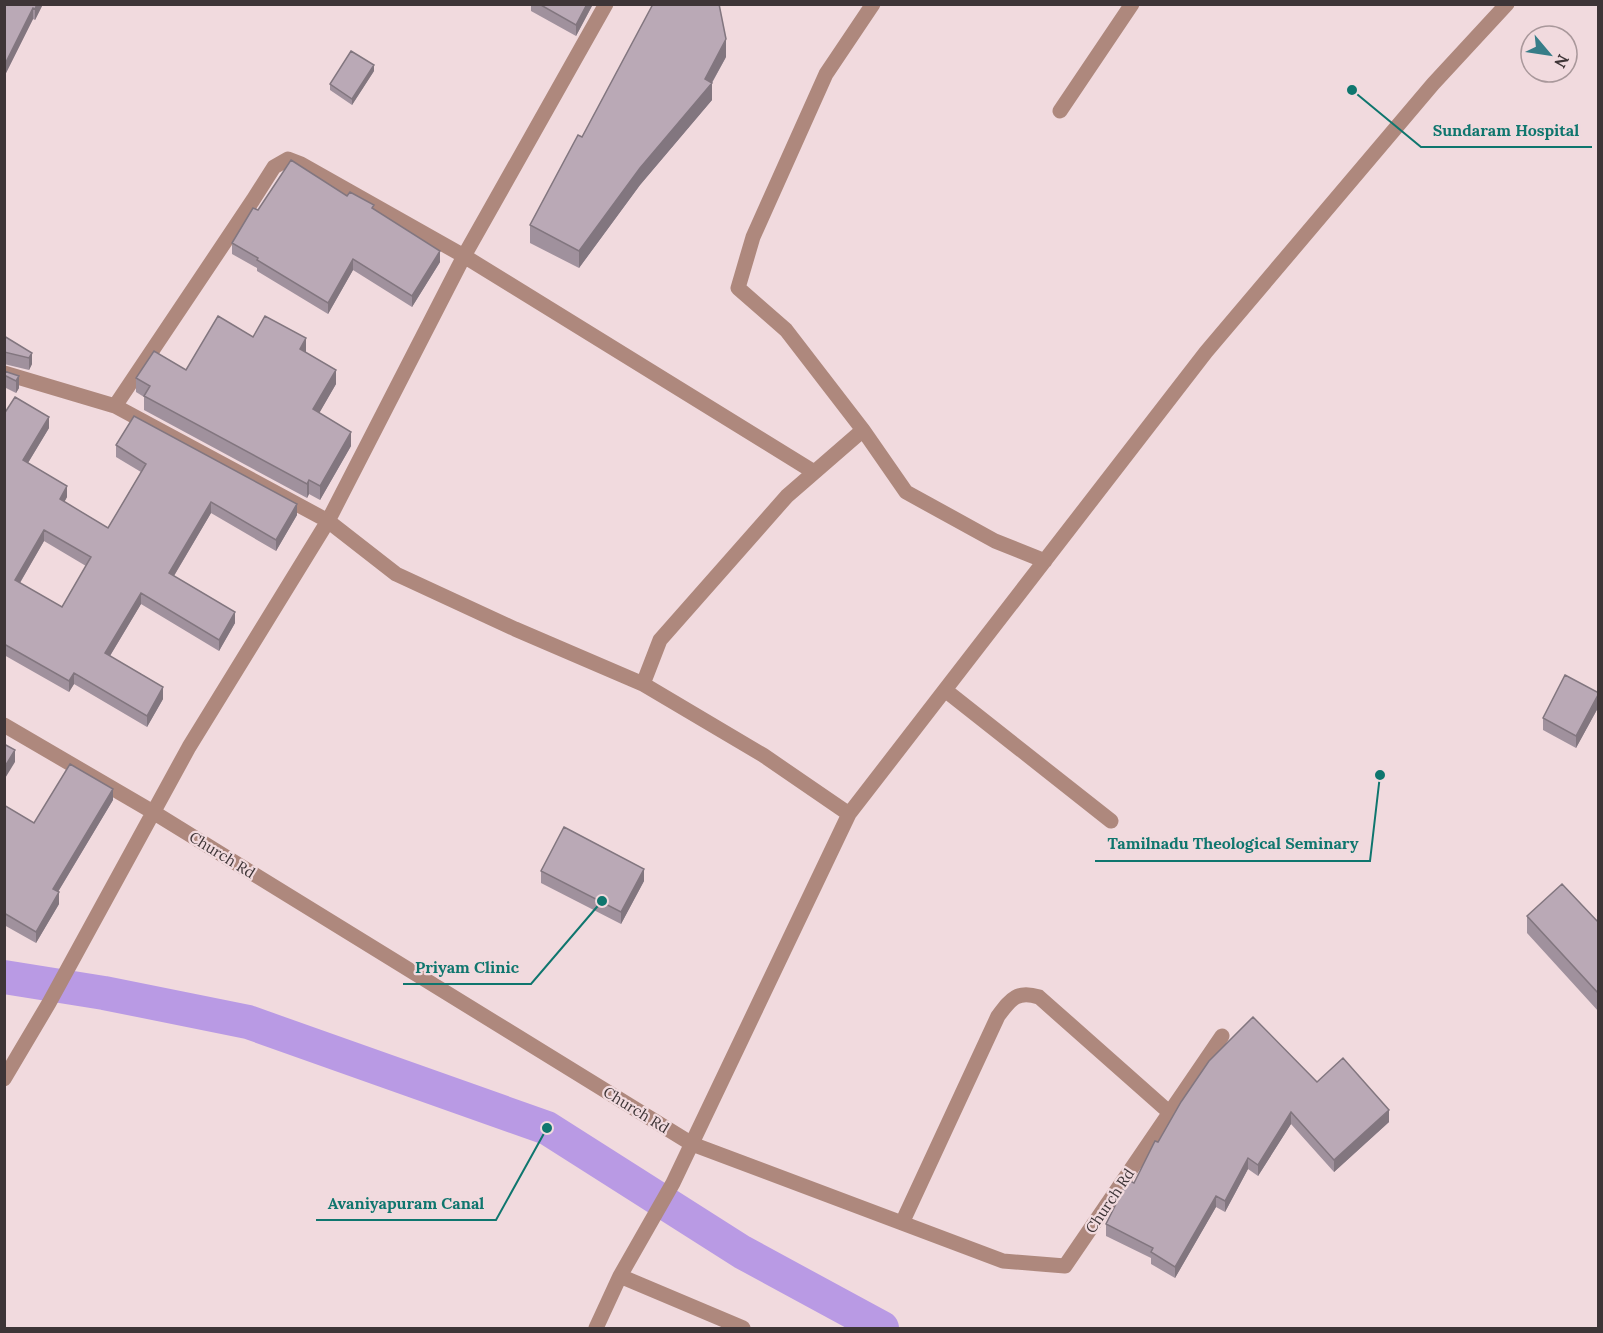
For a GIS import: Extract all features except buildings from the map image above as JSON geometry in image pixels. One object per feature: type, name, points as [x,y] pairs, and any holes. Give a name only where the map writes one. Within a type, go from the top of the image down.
[{"type":"street","points":[[4,1078],[49,1003],[189,747],[328,521],[464,256],[606,4]]},
{"type":"street","points":[[873,4],[826,74],[753,237],[738,288],[786,330],[863,430],[906,492],[995,541],[1045,561]]},
{"type":"street","points":[[1060,111],[1132,4]]},
{"type":"street","points":[[596,1329],[620,1276],[673,1183],[849,814],[1206,352],[1433,84],[1507,4]]},
{"type":"street","points":[[115,406],[274,166],[288,159],[301,164],[464,256],[814,472]]},
{"type":"street","points":[[4,373],[115,406],[328,521],[396,574],[515,629],[643,684],[763,755],[849,814]]},
{"type":"street","points":[[643,684],[660,640],[787,496],[863,430]]},
{"type":"street","points":[[945,690],[1111,820]]},
{"type":"street","name":"Church Rd","points":[[4,725],[153,812],[692,1144],[1003,1261],[1065,1266],[1222,1036]]},
{"type":"street","points":[[902,1223],[998,1016],[1008,1002],[1018,995],[1029,994],[1039,997],[1170,1113]]},
{"type":"street","points":[[620,1276],[743,1329]]},
{"type":"waterway","points":[[4,977],[104,993],[248,1022],[547,1128],[742,1252],[882,1328]]},
{"type":"place","name":"Sundaram Hospital","points":[[1352,90]]},
{"type":"place","name":"Tamilnadu Theological Seminary","points":[[1380,775]]},
{"type":"place","name":"Priyam Clinic","points":[[602,901]]},
{"type":"place","name":"Avaniyapuram Canal","points":[[547,1128]]}]
